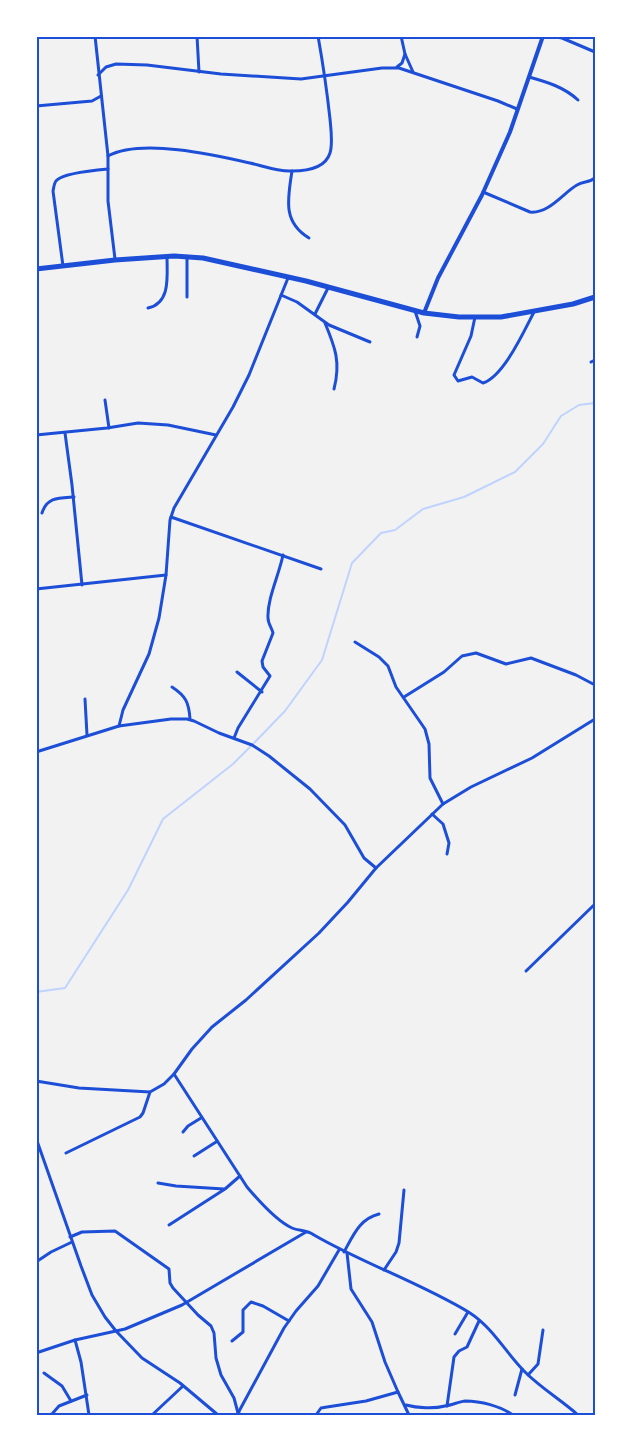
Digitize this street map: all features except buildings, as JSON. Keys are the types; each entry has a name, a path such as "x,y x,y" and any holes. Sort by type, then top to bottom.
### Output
{"highway":[{"path":"36,268 115,260 187,256 204,258 288,278 424,313 459,317 501,317 584,302 595,297"}],"street":[{"path":"95,36 108,156 108,200 115,260"},
{"path":"198,36 199,72"},
{"path":"108,156 123,150 156,148 199,153 292,171 322,165 331,152 331,137 325,77 318,36"},
{"path":"401,36 405,54 414,72"},
{"path":"424,313 438,278 483,192 510,132 543,36"},
{"path":"550,36 568,40 595,52"},
{"path":"396,68 402,63 405,54"},
{"path":"98,75 106,67 116,64 301,80 382,68 396,68 414,72 517,109"},
{"path":"529,77 550,83 570,93 578,100"},
{"path":"36,106 92,101 102,96"},
{"path":"63,266 54,191 55,182 66,176 89,170 108,169"},
{"path":"292,171 288,195 289,209 295,225 301,233 309,238"},
{"path":"483,192 535,213 555,202 580,183 591,181 595,178"},
{"path":"187,256 187,297"},
{"path":"148,308 159,304 164,296 168,257"},
{"path":"119,726 123,710 149,654 159,618 166,575 171,517 174,508 250,375 288,278"},
{"path":"315,314 328,288"},
{"path":"282,295 297,302 341,331 370,342"},
{"path":"415,310 420,326 417,337"},
{"path":"474,317 471,336 454,375 458,381 472,377 483,383 495,376 504,364 534,311"},
{"path":"325,322 334,344 338,366 338,375 334,388"},
{"path":"105,400 109,428"},
{"path":"36,435 109,428 138,423 160,424 217,435"},
{"path":"65,433 74,497 82,585"},
{"path":"42,513 46,503 51,500 74,497"},
{"path":"171,517 321,568"},
{"path":"234,738 238,728 262,692 270,676 263,667 262,661 273,633 268,618 272,592 280,572 283,556"},
{"path":"36,589 166,575"},
{"path":"355,642 379,657 388,666 396,687 424,729 429,744 430,778 442,804"},
{"path":"404,697 444,672 462,656 476,653 506,664 531,658 595,684"},
{"path":"237,672 262,692"},
{"path":"172,687 180,692 187,701 190,719"},
{"path":"85,699 88,735"},
{"path":"36,752 119,726 171,719 190,719 213,731 252,745 269,756 310,789 346,827 364,858 376,868"},
{"path":"36,1080 79,1088 150,1092 164,1084 212,1027 246,1000 319,933 376,868 442,804 460,793 532,758 595,719"},
{"path":"432,814 443,824 449,843 447,854"},
{"path":"526,971 595,904"},
{"path":"174,1074 216,1142 255,1198 283,1223 292,1228 307,1231 339,1250 468,1312 500,1342 528,1375 578,1415"},
{"path":"66,1153 140,1117 150,1092"},
{"path":"184,1132 188,1126 201,1118"},
{"path":"36,1138 92,1295 105,1317 142,1358 183,1386 218,1415"},
{"path":"194,1156 216,1142"},
{"path":"169,1225 225,1189 240,1176"},
{"path":"158,1183 225,1189"},
{"path":"384,1270 396,1252 399,1243 404,1190"},
{"path":"378,1214 368,1218 361,1224 346,1252 351,1289 372,1322 380,1348 409,1415"},
{"path":"70,1237 82,1232 115,1231 170,1270 172,1286 198,1315 211,1326 214,1333 216,1358 221,1375 234,1398 237,1414"},
{"path":"36,1353 75,1340 136,1325 187,1302 307,1231"},
{"path":"36,1262 72,1242"},
{"path":"237,1414 270,1351 289,1321 318,1286 339,1250"},
{"path":"232,1341 242,1332 243,1310 251,1302 263,1306 289,1321"},
{"path":"455,1334 468,1312"},
{"path":"447,1406 454,1357 459,1351 468,1348 479,1321"},
{"path":"528,1375 534,1370 540,1357 543,1330"},
{"path":"75,1340 87,1395 89,1415"},
{"path":"515,1395 522,1369"},
{"path":"44,1374 62,1386 71,1401"},
{"path":"152,1415 183,1386"},
{"path":"316,1415 321,1408 327,1406 366,1400 398,1392"},
{"path":"48,1415 52,1414 60,1406 87,1395"},
{"path":"406,1405 420,1407 447,1406 465,1401 497,1406 512,1414"},
{"path":"237,1414 242,1415"}],"waterway":[{"path":"36,992 65,988 128,890 163,819 233,764 285,711 322,660 352,563 381,533 395,530 423,509 464,497 515,472 543,444 561,416 579,405 595,403"}]}
